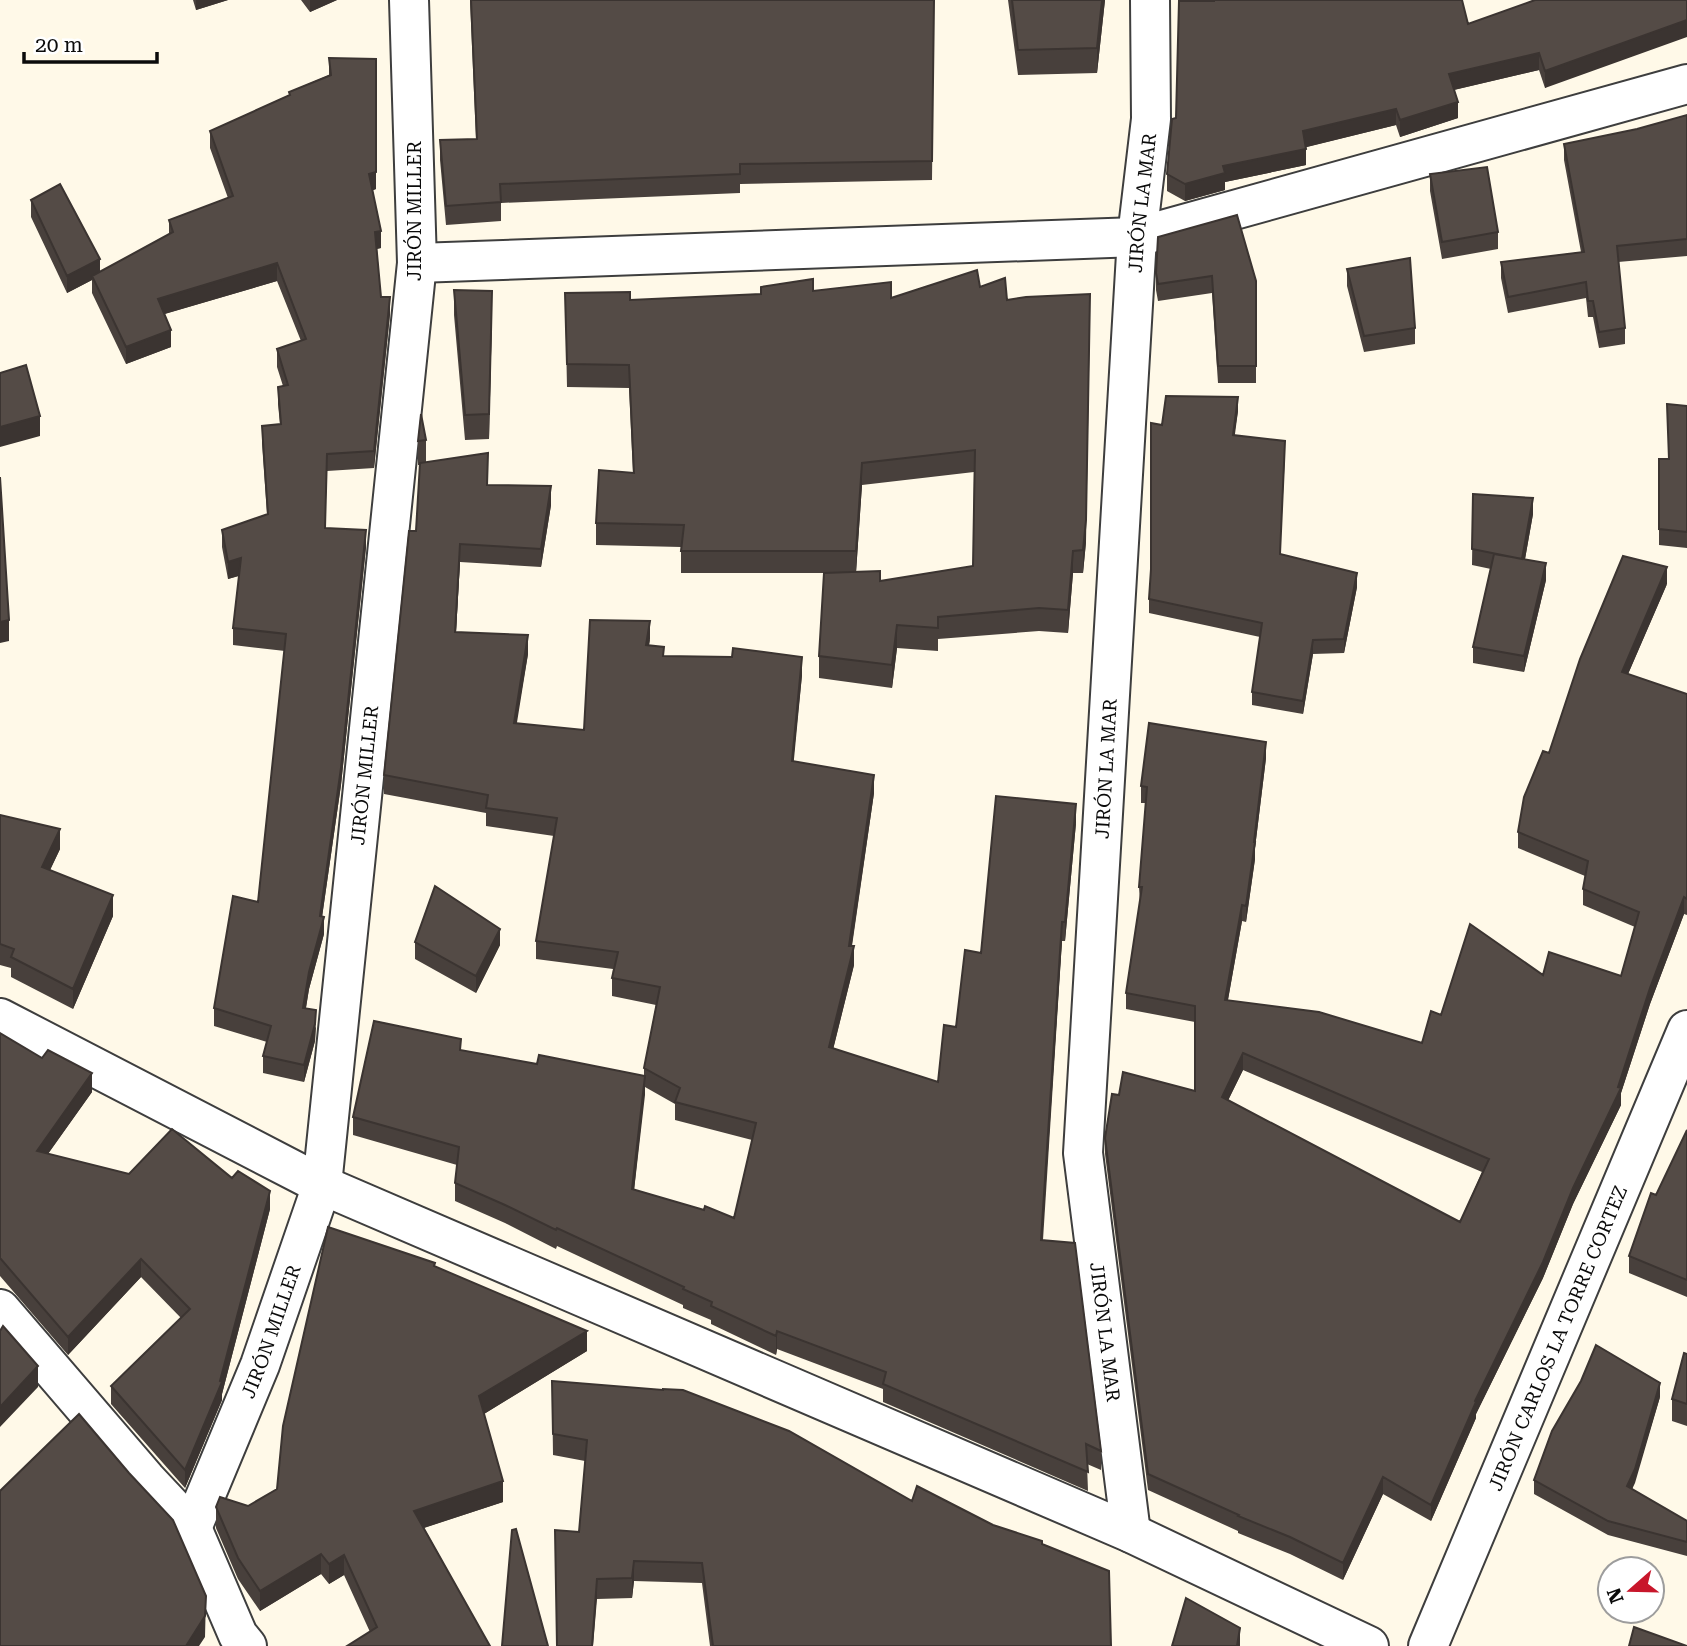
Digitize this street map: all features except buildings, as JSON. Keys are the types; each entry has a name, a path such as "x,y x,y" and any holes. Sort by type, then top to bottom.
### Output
{"street":[{"name":"JIRÓN MILLER","path":"192,1528 260,1364 322,1185 418,263 410,0"},
{"name":"JIRÓN LA MAR","path":"1131,1533 1083,1153 1137,237 1151,119 1150,0"},
{"path":"418,263 1137,237 1687,84"},
{"path":"0,1018 322,1185 1131,1533 1369,1646"},
{"name":"JIRÓN CARLOS LA TORRE CORTEZ","path":"1428,1646 1687,1030"},
{"path":"0,1309 146,1479 192,1528 237,1642"}]}
